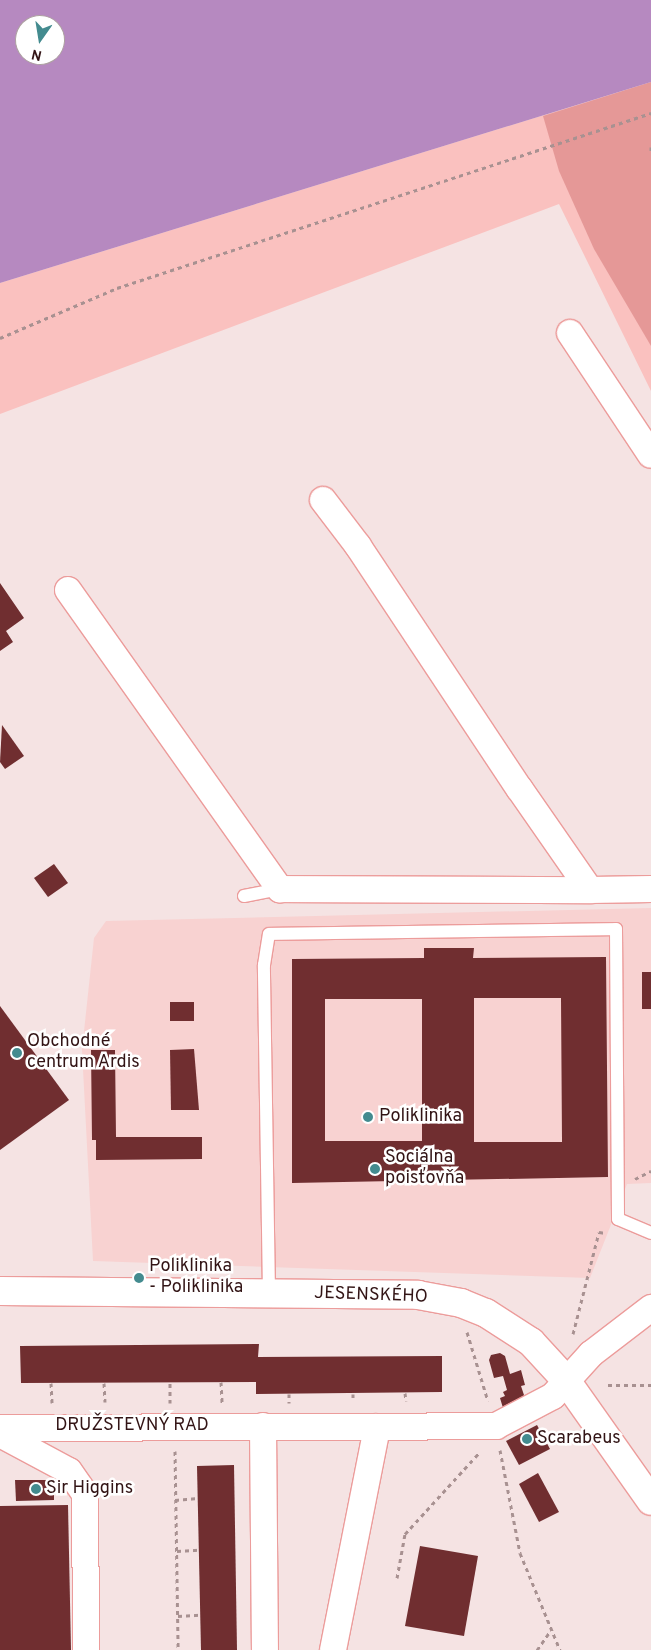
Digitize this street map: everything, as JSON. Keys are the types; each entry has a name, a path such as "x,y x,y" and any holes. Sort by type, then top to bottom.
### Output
{"main road":[{"name":"JESENSKÉHO","path":"0,1291 418,1296 461,1303 486,1313 523,1336 565,1380 651,1501"}],"street":[{"path":"570,333 651,455"},
{"path":"323,500 358,546 518,788 590,890"},
{"path":"68,590 280,889 651,889"},
{"name":"DRUŽSTEVNÝ RAD","path":"0,1428 263,1426 496,1429 545,1400 591,1354 651,1308"},
{"path":"263,1426 265,1650"},
{"path":"332,1650 377,1427"},
{"path":"0,1434 69,1471 85,1494 86,1650"}],"lane":[{"path":"244,896 280,889"},
{"path":"269,1293 264,966 269,934 616,929 618,1219 651,1234"}],"path":[{"path":"0,338 117,288 497,161 651,113"},
{"path":"633,1187 633,1180 651,1171"},
{"path":"573,1334 599,1232 608,1233"},
{"path":"461,1303 496,1429 520,1553 560,1650"},
{"path":"608,1385 651,1385"},
{"path":"174,1426 178,1650"},
{"path":"397,1578 405,1534 496,1429"},
{"path":"176,1500 198,1498"},
{"path":"177,1551 199,1550"},
{"path":"178,1616 200,1615"},
{"path":"537,1650 551,1629"}],"shaded area":[{"path":"0,0 651,0 651,82 0,283"},
{"path":"651,82 651,391 559,204 0,414 0,283"},
{"path":"651,82 651,346 594,249 559,171 543,116"},
{"name":"Poliklinika","path":"651,908 651,1183 627,1184 590,1278 93,1261 82,1050 94,938 106,921"}],"building":[{"path":"0,583 24,618 6,631 13,642 0,651"},
{"path":"2,725 24,756 5,769 0,762"},
{"path":"54,864 68,883 48,897 34,878"},
{"path":"424,948 474,948 473,958 606,957 608,1177 292,1183 292,959 424,958","holes":["474,998 561,998 562,1142 474,1142","325,999 422,999 422,1141 325,1141"]},
{"path":"642,972 651,972 651,1009 642,1009"},
{"path":"170,1002 194,1002 194,1021 170,1021"},
{"name":"Obchodné centrum Ardis","path":"0,1006 69,1100 0,1150"},
{"path":"194,1049 199,1110 171,1110 170,1050"},
{"path":"91,1050 115,1050 116,1137 202,1137 202,1159 96,1160 96,1140 92,1140"},
{"path":"259,1344 258,1357 442,1356 442,1392 256,1394 256,1382 21,1383 20,1346"},
{"path":"500,1353 505,1356 510,1374 521,1370 525,1385 521,1386 526,1401 503,1408 500,1398 505,1396 503,1392 507,1390 503,1376 494,1378 489,1360 491,1355"},
{"path":"537,1425 550,1449 519,1465 506,1441"},
{"path":"234,1465 237,1650 201,1650 197,1466"},
{"path":"538,1473 559,1512 539,1522 519,1484"},
{"path":"15,1480 54,1480 54,1500 16,1501"},
{"path":"68,1505 71,1650 0,1650 0,1506"},
{"path":"420,1546 478,1556 464,1636 405,1626"}],"place":[{"name":"Obchodné centrum Ardis","path":"17,1053"},
{"name":"Poliklinika","path":"368,1117"},
{"name":"Sociálna poisťovňa","path":"375,1169"},
{"name":"Poliklinika - Poliklinika","path":"139,1278"},
{"name":"Scarabeus","path":"527,1439"},
{"name":"Sir Higgins","path":"36,1489"}]}
